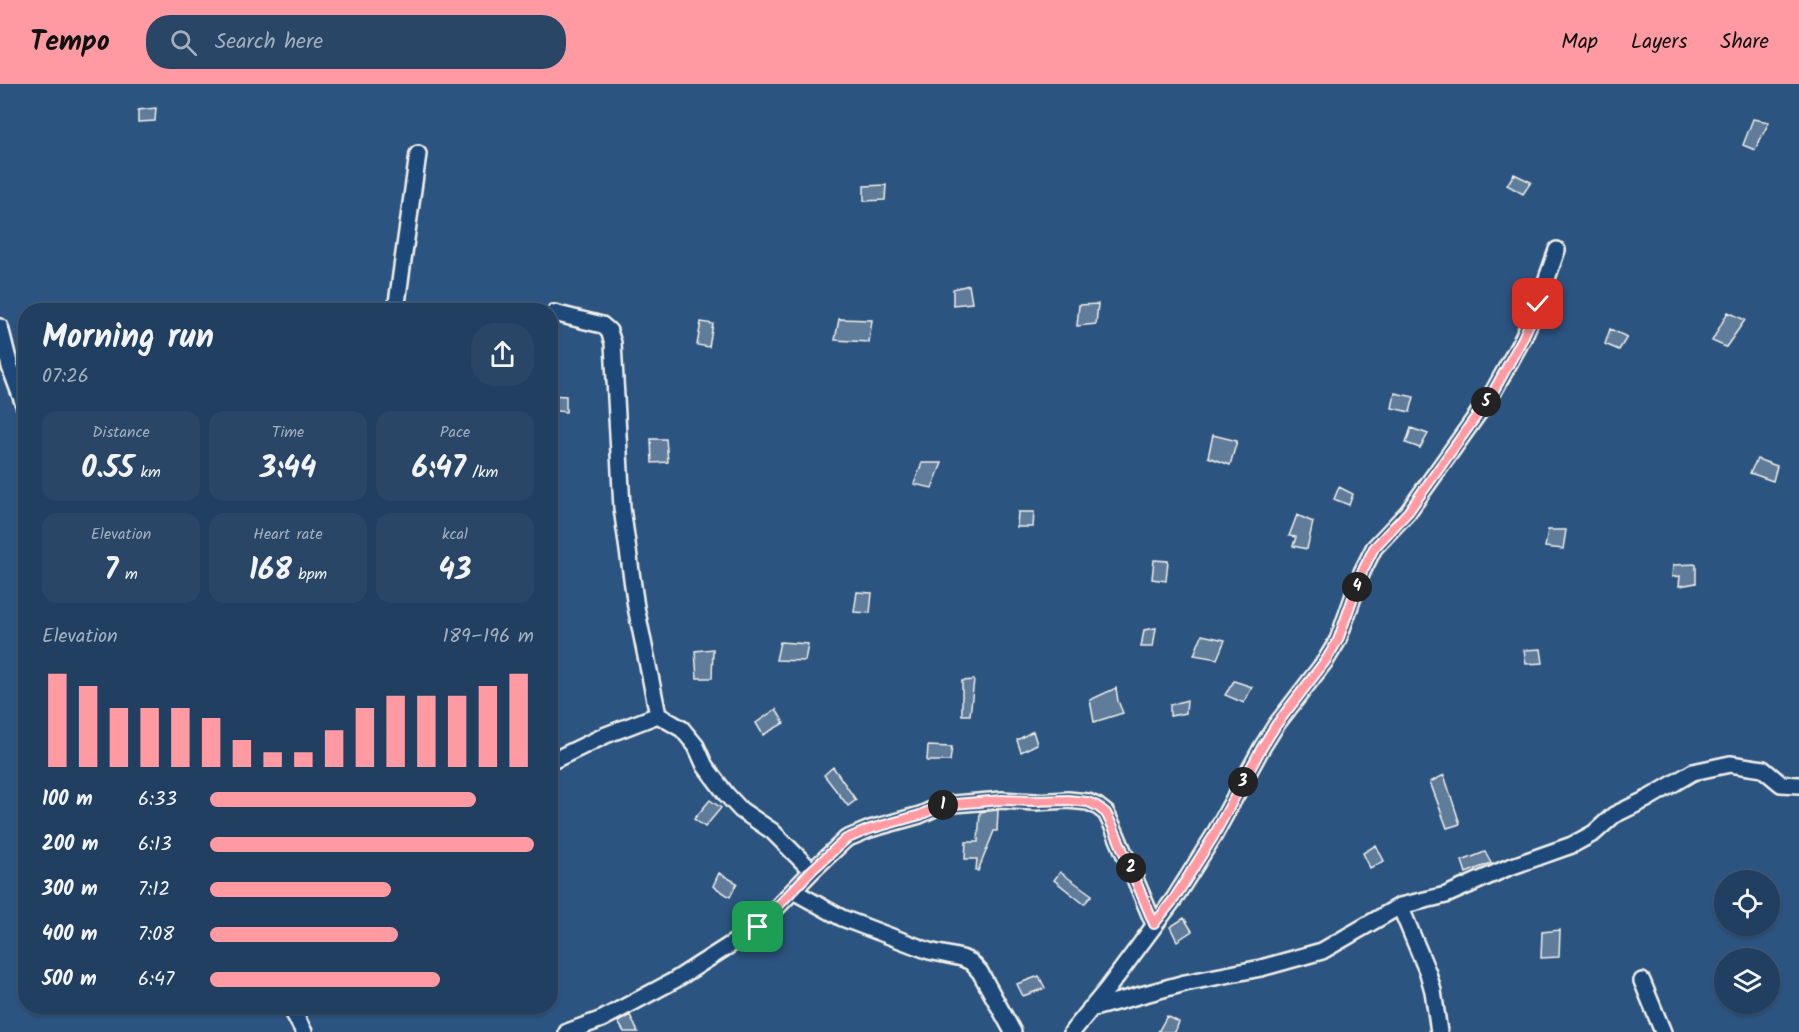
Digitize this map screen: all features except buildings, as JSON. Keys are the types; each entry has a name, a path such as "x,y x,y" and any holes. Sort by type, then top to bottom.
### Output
{"street":[{"path":"397,303 418,154"},
{"path":"1072,1032 1174,899 1213,837 1276,725 1326,660 1338,640 1362,572 1374,548 1408,512 1492,394 1523,338 1557,250"},
{"path":"558,314 602,325 609,331 613,343 622,508 636,607 658,715 682,729 696,746 705,765 726,794 741,810 772,831 812,870"},
{"path":"0,327 5,363 18,392"},
{"path":"558,758 606,735 658,715"},
{"path":"1090,1009 1185,983 1261,968 1322,951 1401,906 1446,895 1506,868 1572,845 1594,833 1614,815 1693,772 1730,764 1763,769 1781,784 1799,785"},
{"path":"567,1032 602,1018 675,980 758,927 812,870 846,839 870,829 920,815 942,805 1002,800 1068,800 1088,802 1097,806 1106,813 1113,827 1154,924"},
{"path":"793,891 842,918 929,951 971,962 980,972 1013,1032"},
{"path":"1401,906 1428,973 1439,1032"},
{"path":"1642,981 1663,1032"},
{"path":"294,1014 304,1032"}],"route":[{"path":"758,927 812,870 846,839 870,829 920,815 942,805 1002,800 1088,802 1106,813 1154,924 1174,899 1213,837 1276,725 1326,660 1338,640 1362,572 1374,548 1408,512 1492,394 1523,338 1538,304"}]}
